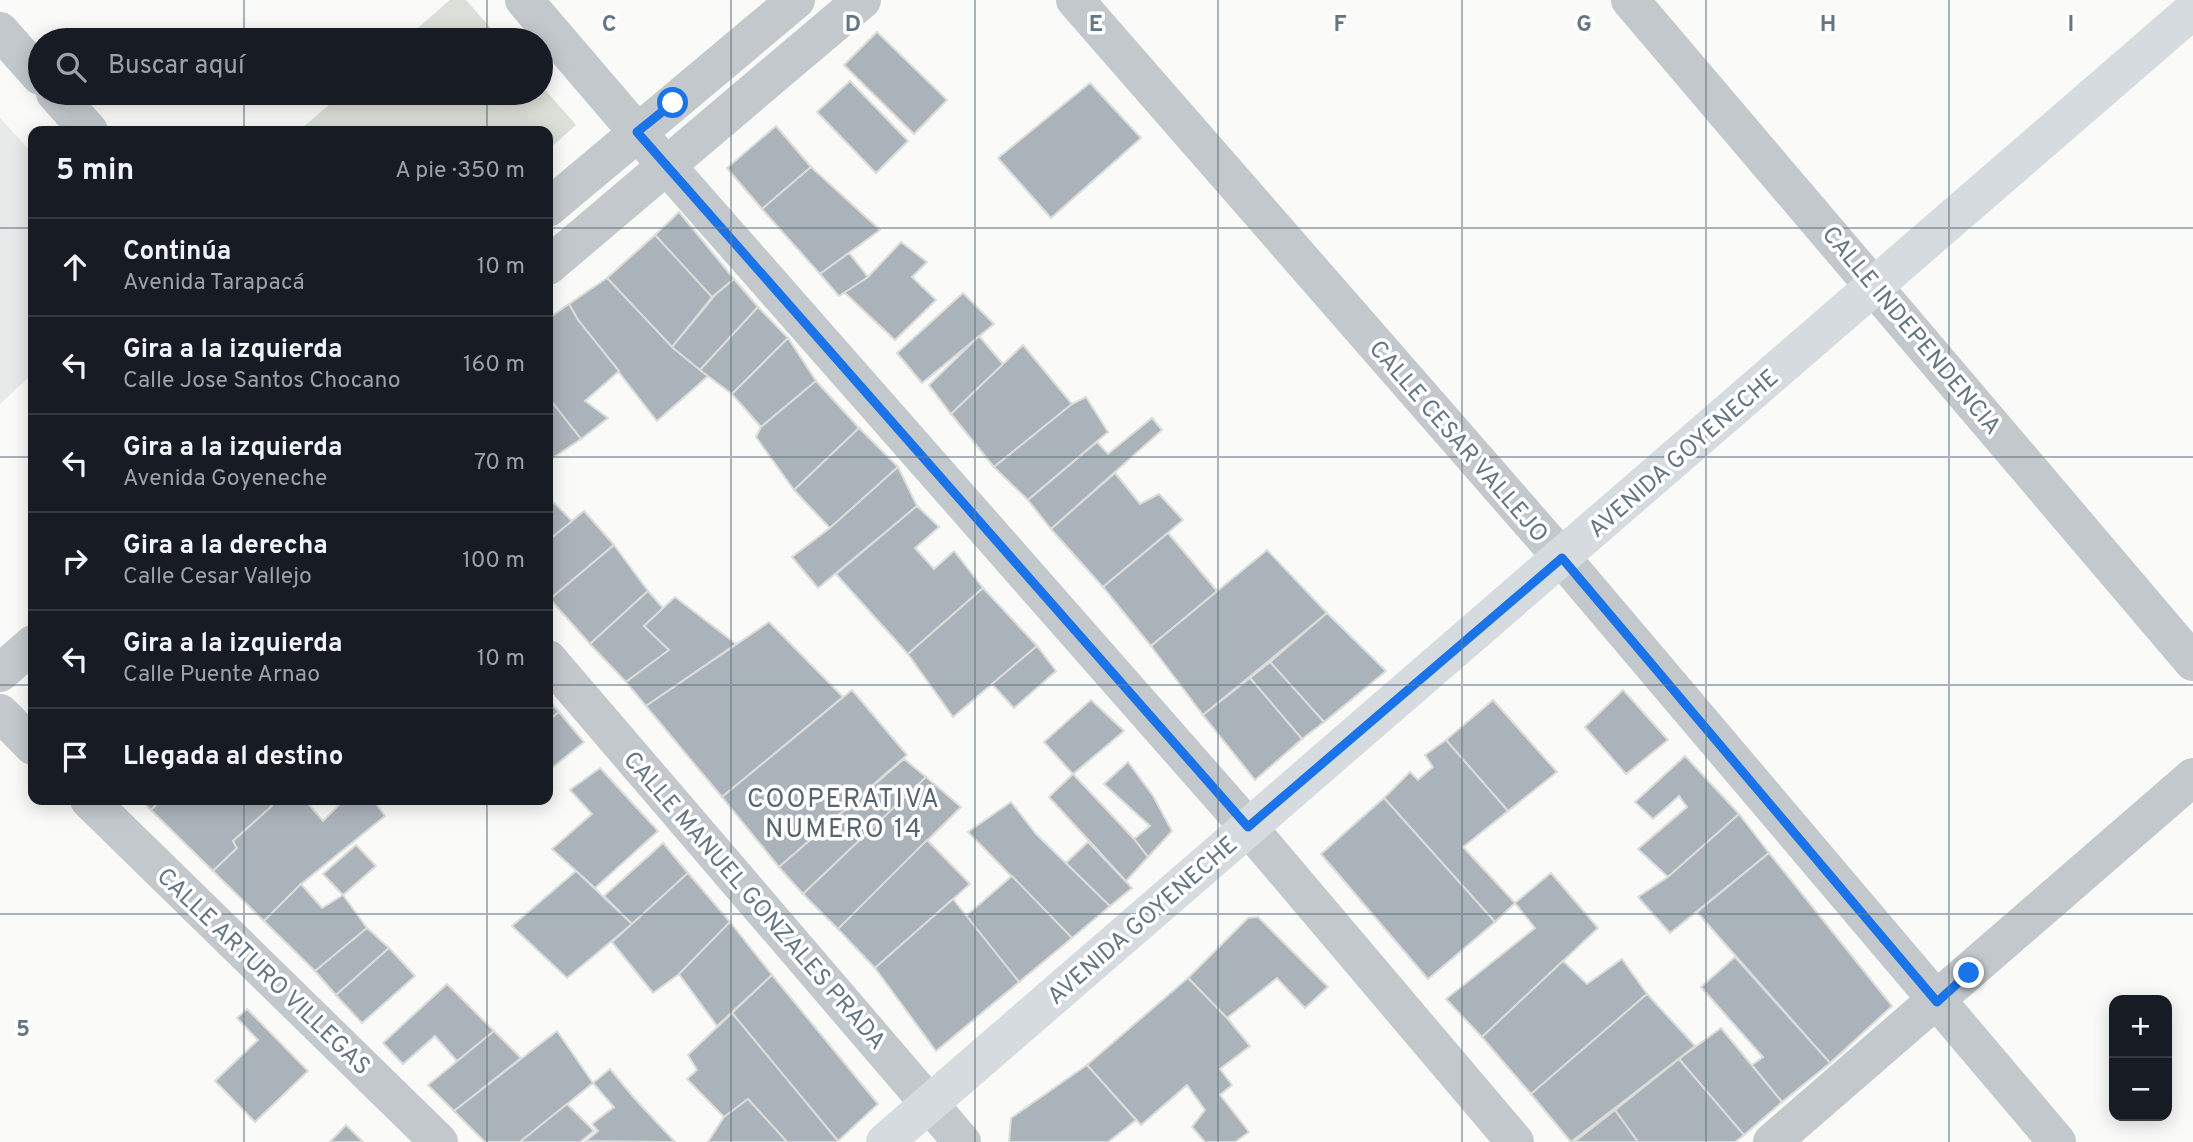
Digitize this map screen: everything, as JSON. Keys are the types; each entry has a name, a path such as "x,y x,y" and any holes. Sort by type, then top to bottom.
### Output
{"main road":[{"name":"AVENIDA GOYENECHE","path":"885,1142 1875,287 2184,14"}],"street":[{"path":"524,0 548,28"},
{"path":"553,204 796,0"},
{"path":"553,262 862,0"},
{"name":"CALLE CESAR VALLEJO","path":"1075,0 1562,558 2057,1142"},
{"name":"CALLE INDEPENDENCIA","path":"1630,0 2193,662"},
{"path":"0,31 28,62"},
{"path":"553,34 665,165 1248,827 1515,1142"},
{"path":"66,105 85,126"},
{"path":"0,673 28,648"},
{"name":"CALLE MANUEL GONZALES PRADA","path":"553,665 962,1142"},
{"path":"1772,1142 1937,1002 2193,777"},
{"name":"CALLE ARTURO VILLEGAS","path":"94,805 439,1142"}],"shaded area":[{"path":"450,0 466,0 490,28 418,28"},
{"path":"553,99 576,125 553,146 553,126 304,126 329,105 553,105"},
{"path":"0,118 28,149 28,378 0,404"}],"building":[{"path":"877,32 947,100 914,134 844,65"},
{"path":"850,81 908,141 876,173 817,112"},
{"path":"1090,83 1141,138 1051,218 998,158"},
{"path":"776,126 811,167 762,209 727,168"},
{"path":"811,167 880,230 820,274 762,209"},
{"path":"679,212 734,279 712,297 655,235"},
{"path":"655,235 712,297 672,347 607,278"},
{"path":"901,242 927,262 912,277 936,300 895,340 844,292 868,277"},
{"path":"849,253 868,277 839,296 820,274"},
{"path":"607,278 672,347 708,376 657,421 578,320 569,304"},
{"path":"734,279 758,307 700,370 672,347 715,295"},
{"path":"963,293 994,324 922,383 897,353"},
{"path":"569,304 578,320 619,371 585,401 608,418 581,439 553,403 553,315"},
{"path":"758,307 788,338 732,394 700,370"},
{"path":"979,336 1003,364 951,414 929,385"},
{"path":"788,338 816,381 761,427 732,394"},
{"path":"1023,345 1072,404 994,467 951,414"},
{"path":"816,381 859,428 794,490 756,437 761,427"},
{"path":"1086,397 1108,432 1028,500 994,467 1072,404"},
{"path":"553,403 581,439 553,458"},
{"path":"1152,418 1162,430 1051,529 1028,500 1097,442 1108,454"},
{"path":"859,428 898,467 830,528 794,490"},
{"path":"898,467 917,506 818,588 792,557 830,528"},
{"path":"1115,473 1140,504 1159,494 1183,520 1103,587 1051,529"},
{"path":"553,502 572,521 553,537"},
{"path":"917,506 939,527 915,548 934,569 954,551 983,588 908,654 836,574"},
{"path":"584,511 614,545 553,596 553,537"},
{"path":"1168,533 1217,591 1151,646 1103,587"},
{"path":"614,545 648,591 590,644 553,602 553,596"},
{"path":"1267,550 1327,613 1203,715 1151,646"},
{"path":"983,588 1037,646 953,717 908,654"},
{"path":"648,591 663,608 644,626 669,650 626,682 590,644"},
{"path":"675,597 736,644 646,706 626,682 669,650 644,626"},
{"path":"1327,613 1386,671 1324,722 1270,662"},
{"path":"769,622 843,697 722,797 646,706"},
{"path":"1037,646 1056,671 1014,708 992,684"},
{"path":"1270,662 1324,722 1302,739 1250,678"},
{"path":"1250,678 1302,739 1255,780 1203,715"},
{"path":"852,690 907,755 779,867 722,797"},
{"path":"1623,690 1668,740 1626,774 1585,727"},
{"path":"1091,700 1124,731 1073,774 1044,742"},
{"path":"1493,700 1557,772 1508,811 1446,740"},
{"path":"553,705 559,712 553,717"},
{"path":"559,712 584,742 553,767 553,717"},
{"path":"1446,740 1508,811 1463,847 1515,903 1495,922 1384,798 1410,772 1418,780 1433,767 1425,755"},
{"path":"1685,756 1739,814 1668,877 1638,849 1687,807 1679,796 1653,819 1635,802"},
{"path":"904,759 926,777 803,894 779,867"},
{"path":"1128,762 1153,796 1172,831 1148,857 1134,839 1150,826 1104,784"},
{"path":"600,768 658,831 595,888 552,849 592,814 570,790"},
{"path":"1073,774 1148,857 1126,881 1049,797"},
{"path":"926,777 961,807 838,929 803,894"},
{"path":"1384,798 1495,922 1428,979 1321,854"},
{"path":"1011,802 1036,834 1110,906 1072,938 968,832"},
{"path":"156,805 272,806 233,841 237,848 213,871 151,810"},
{"path":"309,805 323,821 339,805 377,805 385,816 301,884 264,921 213,871 237,848 233,841 272,806"},
{"path":"1739,814 1769,853 1670,933 1638,897 1668,877"},
{"path":"927,840 970,884 875,968 838,929"},
{"path":"1088,842 1132,888 1110,906 1066,863"},
{"path":"663,843 688,873 632,924 604,896"},
{"path":"356,845 376,866 343,895 323,874"},
{"path":"1769,853 1892,1006 1830,1063 1697,912"},
{"path":"576,871 632,924 567,978 512,926"},
{"path":"688,873 730,922 679,974 653,993 612,942"},
{"path":"1551,873 1598,928 1482,1037 1446,999 1535,928 1515,903"},
{"path":"1012,876 1072,938 1019,982 966,916"},
{"path":"301,884 322,908 343,895 367,928 315,971 264,921"},
{"path":"953,899 1019,982 936,1051 875,968"},
{"path":"1258,917 1328,987 1305,1008 1277,978 1227,1018 1188,978 1248,918"},
{"path":"730,922 772,975 717,1026 679,974"},
{"path":"367,928 389,948 336,995 315,971"},
{"path":"389,948 415,976 362,1023 336,995"},
{"path":"1735,957 1830,1063 1782,1102 1752,1065 1763,1057 1701,987"},
{"path":"1622,959 1647,994 1531,1094 1482,1037 1563,961 1587,984"},
{"path":"772,975 878,1104 838,1141 732,1013"},
{"path":"1188,978 1250,1046 1220,1069 1232,1085 1220,1095 1249,1132 1235,1142 1205,1142 1192,1127 1205,1110 1187,1085 1141,1125 1087,1065"},
{"path":"447,984 494,1031 457,1061 435,1036 403,1064 383,1043"},
{"path":"1647,994 1695,1046 1571,1142 1531,1094"},
{"path":"247,1009 308,1071 255,1122 215,1081 258,1040 237,1018"},
{"path":"732,1013 837,1142 787,1142 748,1099 724,1117 687,1079 697,1070 688,1055"},
{"path":"1721,1028 1782,1102 1744,1135 1679,1059"},
{"path":"494,1031 521,1058 454,1111 428,1085"},
{"path":"557,1031 593,1083 520,1142 485,1142 454,1111"},
{"path":"1679,1059 1744,1135 1735,1142 1638,1142 1615,1110"},
{"path":"1087,1065 1136,1120 1108,1142 1009,1142 1011,1118"},
{"path":"610,1069 675,1142 586,1141 598,1131 592,1124 614,1107 593,1083"},
{"path":"748,1099 787,1142 708,1142 724,1117"},
{"path":"567,1104 594,1131 580,1142 520,1142"},
{"path":"1615,1110 1638,1142 1574,1142"},
{"path":"346,1125 363,1142 330,1142"}],"district":[{"name":"COOPERATIVA NUMERO 14","path":"844,813"}],"route":[{"path":"673,103 637,132 1248,827 1562,558 1937,1002 1969,973"}]}
